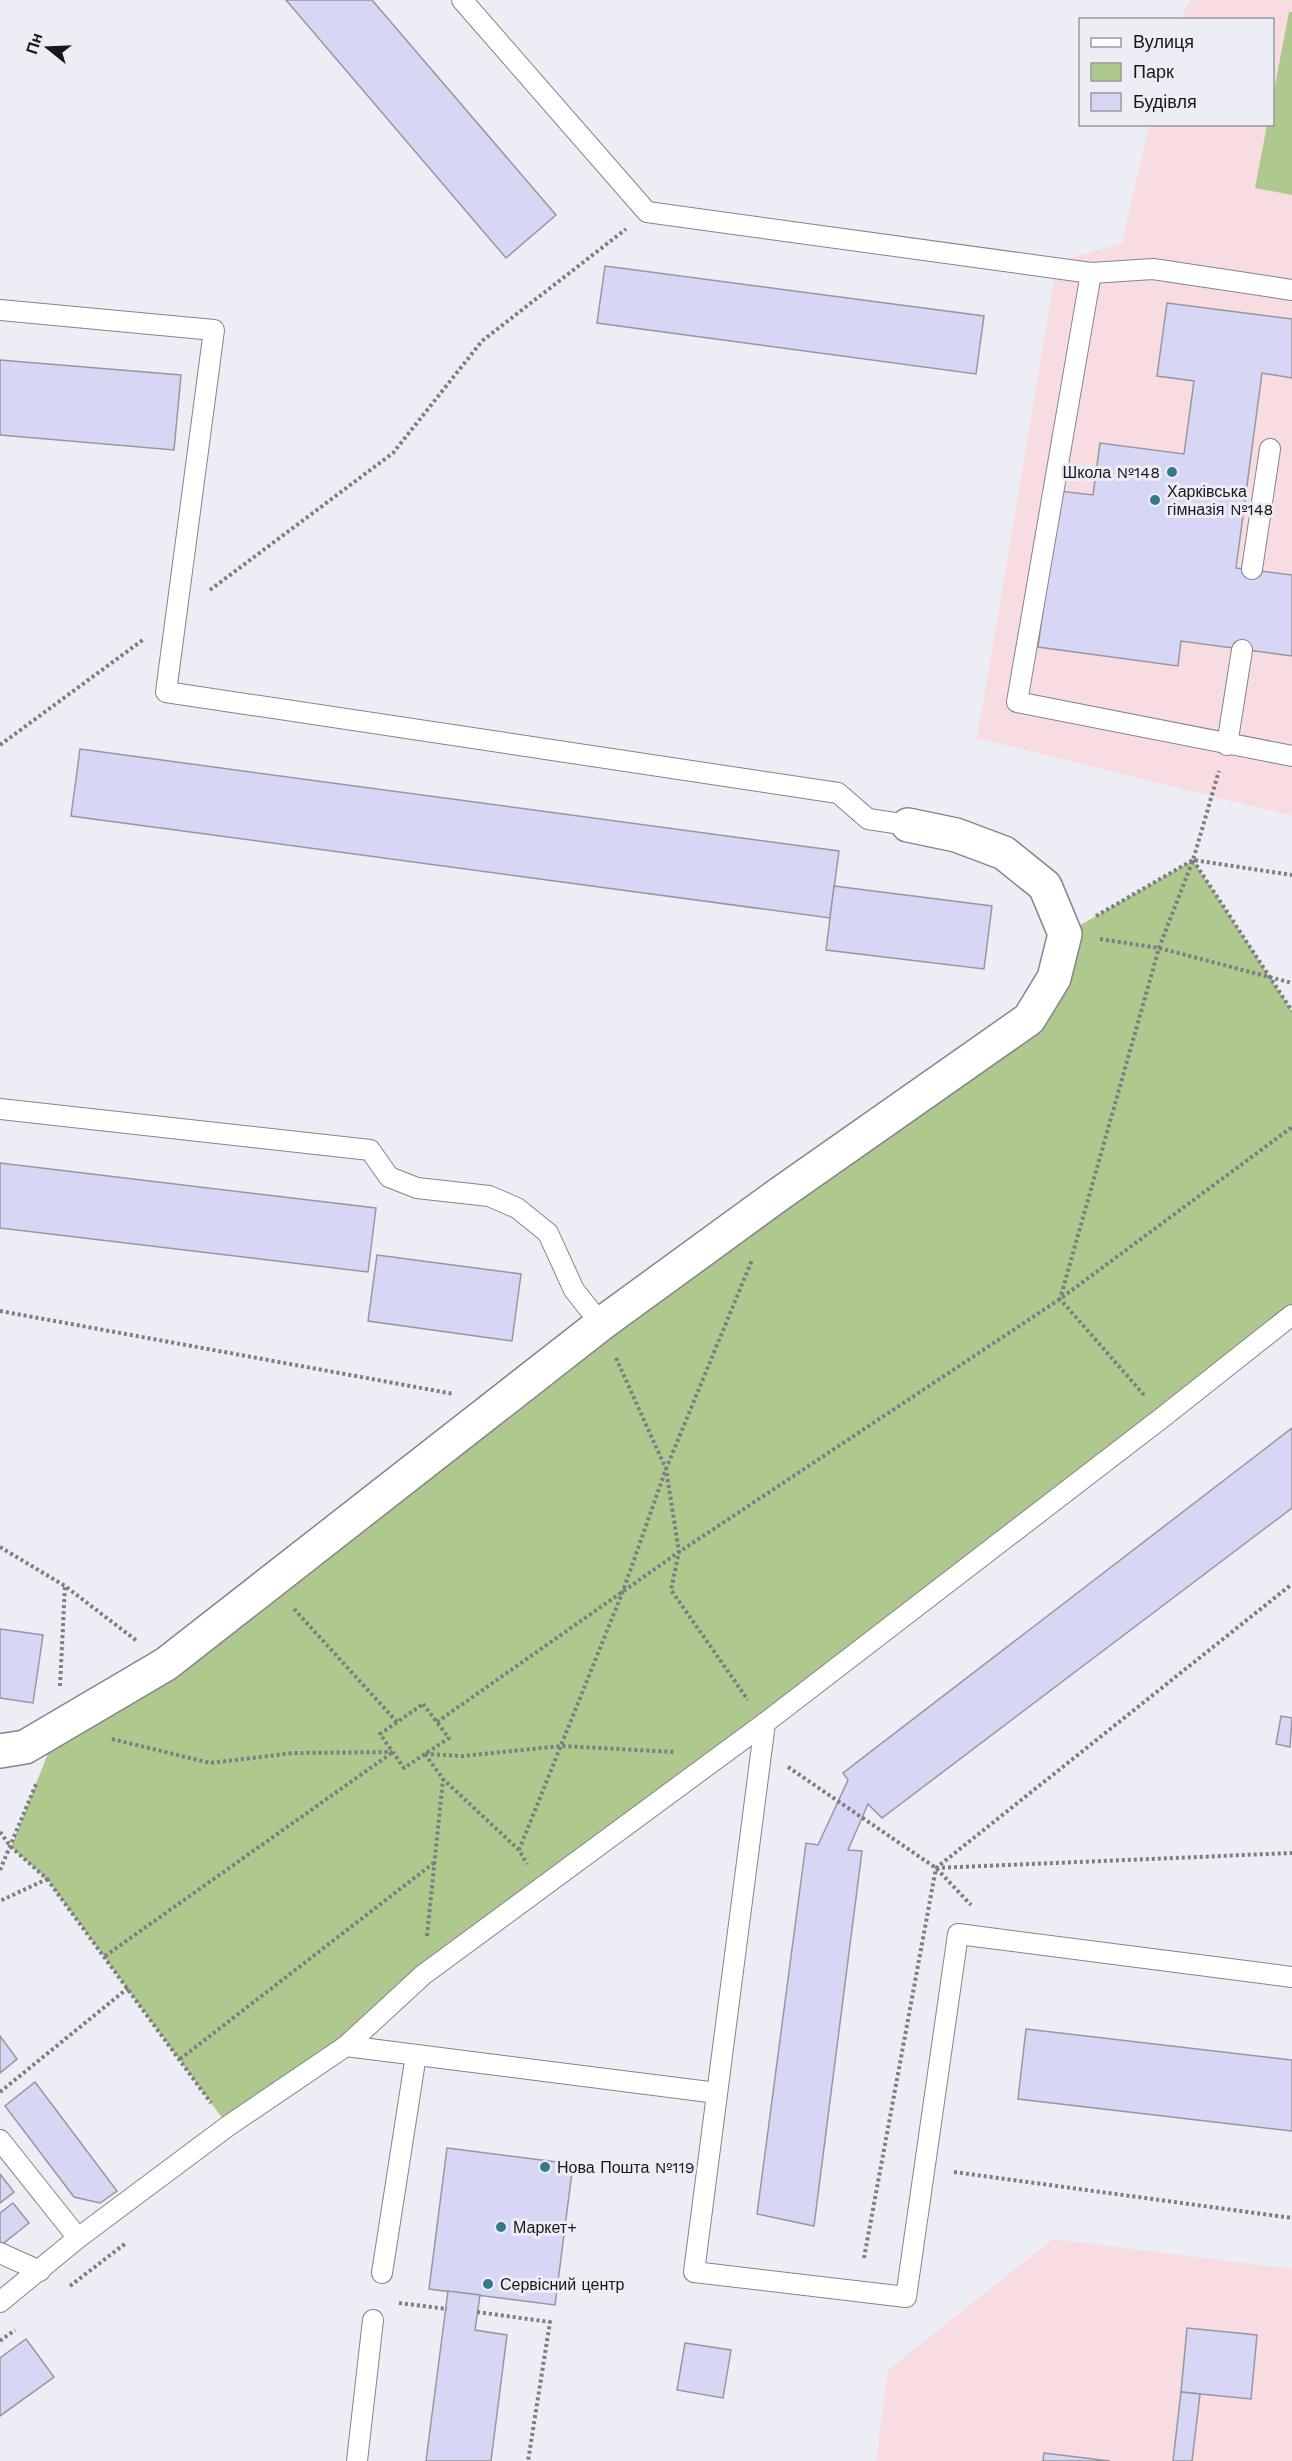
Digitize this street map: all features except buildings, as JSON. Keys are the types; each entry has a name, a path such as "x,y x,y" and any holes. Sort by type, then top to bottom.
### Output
{"street":[{"path":"0,1751 25,1747 166,1664 601,1324 1029,1019 1054,978 1065,934 1045,886 1004,853 956,835 908,825"}],"lane":[{"path":"462,0 647,212 1091,273 1153,269 1292,290"},
{"path":"1091,273 1017,702 1292,756"},
{"path":"0,310 214,330 166,692 838,793 868,819 908,825"},
{"path":"1252,569 1270,449"},
{"path":"1227,745 1242,650"},
{"path":"0,1109 370,1150 388,1177 417,1188 489,1196 517,1208 548,1233 574,1290 601,1324"},
{"path":"0,2302 78,2238 228,2126 346,2046 423,1975 765,1723 1163,1418 1292,1315"},
{"path":"765,1723 694,2272 906,2297 958,1934 1292,1977"},
{"path":"346,2046 717,2093"},
{"path":"382,2273 416,2055"},
{"path":"0,2140 78,2238"},
{"path":"0,2253 40,2271"},
{"path":"357,2461 373,2320"}],"path":[{"path":"0,744 393,453 482,341 647,212"},
{"path":"1060,1299 1159,948 1192,860 1227,745"},
{"path":"1192,860 1292,1011"},
{"path":"1065,934 1192,860 1292,875"},
{"path":"1065,934 1159,948 1292,983"},
{"path":"437,1722 679,1552 1060,1299 1292,1127"},
{"path":"519,1850 623,1591 666,1470 756,1250"},
{"path":"1060,1299 1163,1418"},
{"path":"0,1311 502,1403"},
{"path":"601,1324 666,1470 679,1552 671,1590 765,1723"},
{"path":"0,1547 65,1586 166,1664"},
{"path":"269,1583 397,1722"},
{"path":"864,2258 936,1868 1292,1584"},
{"path":"0,1870 58,1728 65,1586"},
{"path":"423,1704 449,1738 404,1768 380,1734 397,1722 423,1704"},
{"path":"58,1728 133,1743 210,1763 294,1753 393,1752"},
{"path":"425,1754 463,1756 562,1746 723,1754"},
{"path":"761,1748 936,1868 1004,1940"},
{"path":"105,1956 393,1752"},
{"path":"425,1754 443,1779 519,1850 541,1888"},
{"path":"423,1975 443,1779"},
{"path":"0,1832 11,1847 47,1879 228,2126"},
{"path":"936,1868 1292,1852"},
{"path":"180,2058 435,1862"},
{"path":"0,1901 47,1879"},
{"path":"0,2092 128,1988"},
{"path":"952,2183 955,2161"},
{"path":"953,2172 1292,2218"},
{"path":"399,2302 447,2309"},
{"path":"477,2312 550,2322 528,2461"}],"shaded area":[{"name":"Харківська гімназія №148","path":"1190,0 1292,0 1292,816 977,738 1057,262 1122,243 1149,126 1274,126 1274,18 1181,18"},
{"path":"1053,2239 1292,2269 1292,2461 876,2461 888,2370"}],"green space":[{"path":"1289,12 1292,12 1292,195 1255,188 1267,126 1274,126 1274,91"},
{"path":"1193,860 1292,1011 1292,1315 228,2126 47,1879 11,1847 58,1728 1029,1019 1065,934"}],"place":[{"name":"Школа №148","path":"1172,472"},
{"name":"Харківська гімназія №148","path":"1155,500"},
{"name":"Нова Пошта №119","path":"545,2167"},
{"name":"Маркет+","path":"501,2227"},
{"name":"Сервісний центр","path":"488,2284"}]}
